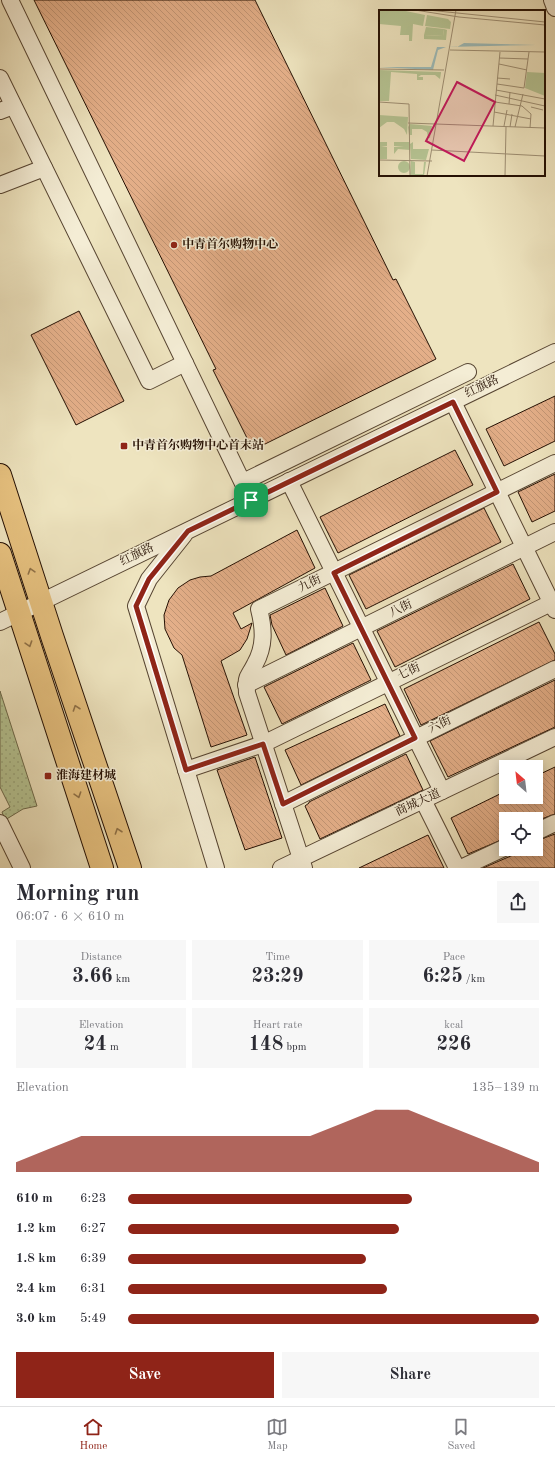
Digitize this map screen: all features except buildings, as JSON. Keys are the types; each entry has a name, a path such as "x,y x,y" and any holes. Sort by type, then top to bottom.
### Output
{"highway":[{"path":"0,475 40,602 130,868"},
{"path":"0,554 9,618 102,868"}],"street":[{"path":"10,0 251,500"},
{"path":"0,78 7,108 44,168 149,381 185,363"},
{"path":"0,185 44,168"},
{"name":"红旗路","path":"9,618 555,352"},
{"path":"243,482 468,372"},
{"path":"453,402 524,548 554,604"},
{"name":"九街","path":"246,685 246,678 255,665 263,643 264,627 259,609 555,463"},
{"path":"289,482 442,791"},
{"path":"188,531 149,579 136,606 216,868"},
{"name":"八街","path":"246,685 555,532"},
{"name":"七街","path":"186,770 263,744 554,604"},
{"name":"六街","path":"283,804 555,669"},
{"path":"246,685 246,693 302,863"},
{"name":"商城大道","path":"280,868 302,863 423,800 555,737"},
{"path":"423,800 458,868"},
{"path":"0,823 22,868"},
{"path":"543,829 555,823"},
{"path":"462,868 499,850"}],"green space":[{"path":"0,691 37,806 23,809 5,820 2,812 10,807 0,787"}],"place":[{"name":"中青首尔购物中心","path":"174,245"},
{"name":"中青首尔购物中心首末站","path":"124,446"},
{"name":"淮海建材城","path":"48,776"}],"route":[{"path":"453,402 497,492 334,573 415,738 283,804 263,744 186,770 136,606 149,579 188,531 251,500 453,402"}]}
